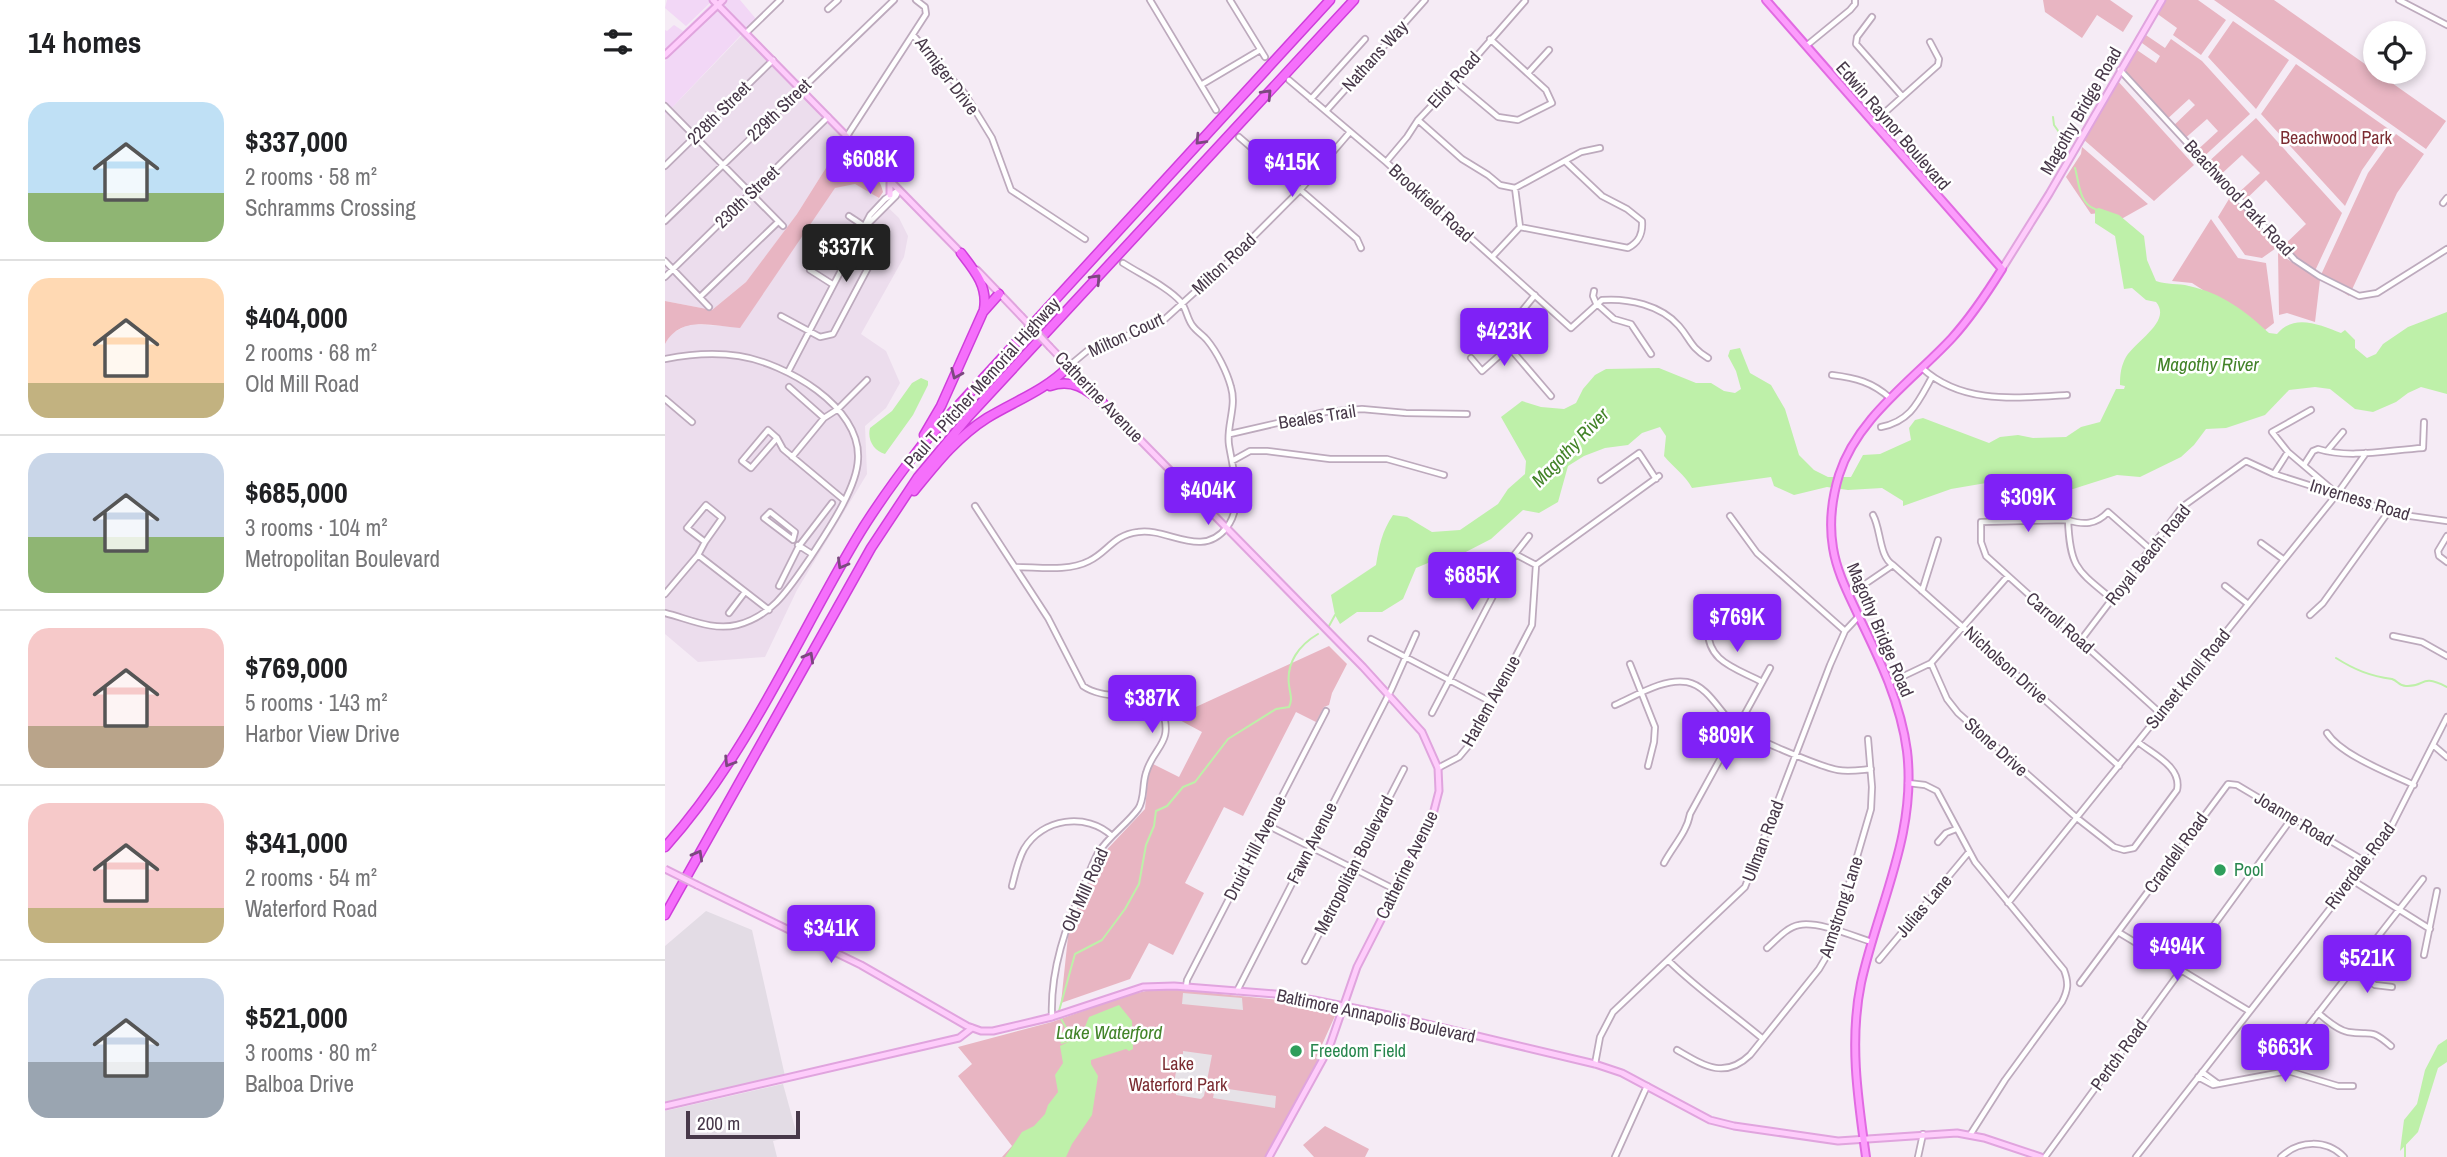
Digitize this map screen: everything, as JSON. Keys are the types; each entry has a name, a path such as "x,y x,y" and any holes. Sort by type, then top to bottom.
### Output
{"highway":[{"name":"Paul T. Pitcher Memorial Highway","path":"665,847 695,811 728,764 856,539 922,445 1330,0"},
{"name":"Paul T. Pitcher Memorial Highway","path":"665,915 856,573 891,516 935,455 1354,0"},
{"path":"886,493 934,420 983,312 985,302 982,284 961,253"},
{"path":"983,312 999,293"},
{"path":"891,516 972,428 1057,379 1069,366"},
{"path":"1035,392 1057,384 1070,383 1085,388 1103,403"}],"main road":[{"path":"665,55 716,3 723,0"},
{"name":"Edwin Raynor Boulevard","path":"1766,0 2001,269"},
{"name":"Magothy Bridge Road","path":"1866,1157 1857,1093 1855,1043 1861,986 1905,830 1907,753 1902,723 1889,683 1848,596 1833,549 1832,507 1839,475 1861,432 1954,336 1982,300 2049,194 2162,0"},
{"name":"Catherine Avenue","path":"716,3 1422,732 1438,768 1439,791 1433,815 1357,967 1332,1041 1269,1157"},
{"path":"889,180 890,195"},
{"path":"665,869 861,965 972,1028"},
{"name":"Baltimore Annapolis Boulevard","path":"665,1105 960,1038 972,1028 985,1032 993,1031 1052,1017 1143,987 1164,985 1289,996 1344,1006 1595,1064 1622,1073 1710,1120 1734,1126 1817,1139 1864,1139 1947,1132 1970,1135 2043,1157"}],"street":[{"path":"746,33 780,0"},
{"path":"828,9 838,0"},
{"name":"229th Street","path":"665,221 894,0"},
{"name":"Armiger Drive","path":"916,0 927,12 913,35 965,94 992,138 1011,190 1085,239"},
{"path":"1150,0 1216,110"},
{"path":"1230,0 1265,57"},
{"name":"Nathans Way","path":"1326,111 1425,0"},
{"path":"1805,47 1850,10 1855,4 1854,0"},
{"path":"2399,0 2447,25"},
{"name":"Eliot Road","path":"1386,162 1418,120 1525,1"},
{"path":"1872,17 1857,37 1856,44 1902,96"},
{"path":"847,136 913,35"},
{"path":"1311,99 1365,39"},
{"path":"1455,81 1498,117 1518,120 1552,103 1546,90 1490,39"},
{"path":"1873,123 1938,65 1939,58 1930,42"},
{"path":"1201,85 1260,50"},
{"path":"1528,73 1549,50"},
{"name":"228th Street","path":"665,166 773,60"},
{"name":"Beachwood Park Road","path":"2120,70 2295,260 2319,276 2366,297 2377,293 2447,249"},
{"name":"Brookfield Road","path":"1289,80 1386,162 1571,328 1596,303"},
{"path":"665,106 783,226"},
{"name":"230th Street","path":"665,277 828,116"},
{"path":"1418,120 1462,159 1488,174 1500,185 1515,188 1581,152 1600,148"},
{"name":"Milton Road","path":"1182,303 1301,190 1350,132"},
{"path":"1239,137 1357,239 1361,248"},
{"path":"1520,228 1628,248 1636,244 1641,236 1642,220 1602,196 1566,162"},
{"path":"1515,188 1520,228"},
{"path":"788,372 870,215 899,190"},
{"path":"865,227 899,190"},
{"path":"781,316 820,337 833,334 839,326 879,247 878,239 849,216"},
{"path":"700,297 778,222"},
{"path":"1492,257 1520,228"},
{"path":"665,261 709,307"},
{"path":"1015,567 1065,567 1085,563 1098,557 1122,536 1140,531 1201,542 1212,540 1227,528 1235,512 1236,486 1228,440 1234,407 1231,387 1216,353 1194,327 1182,303 1123,263"},
{"path":"810,270 832,284"},
{"path":"1594,291 1596,303 1614,319 1631,324 1651,354"},
{"path":"1535,295 1509,327 1509,347 1551,396"},
{"path":"1596,303 1608,299 1647,305 1678,324 1693,349 1708,358"},
{"name":"Milton Court","path":"1069,366 1097,346 1147,329 1165,319 1182,303"},
{"path":"1471,358 1482,371 1509,347"},
{"path":"665,359 709,353 754,359 788,372 814,389 849,423 859,456 857,473 844,500 785,596 769,610 747,622 721,627 665,613"},
{"path":"1922,368 1932,377 1989,398 2067,395"},
{"path":"1832,375 1850,377 1876,386 1891,399"},
{"path":"1881,427 1896,424 1905,418 1932,377"},
{"path":"792,457 824,418 838,410 867,380"},
{"path":"789,387 824,418"},
{"path":"665,399 692,422"},
{"name":"Beales Trail","path":"1229,434 1325,412 1362,409 1467,414"},
{"path":"2311,410 2272,432 2288,452 2337,494"},
{"path":"2304,465 2316,449 2326,452 2366,453 2423,448 2424,422"},
{"path":"777,438 751,468 742,461 768,430 777,438 783,449 844,500"},
{"path":"2326,452 2343,432"},
{"path":"1232,461 1250,451 1267,451 1347,461 1387,459 1444,475"},
{"path":"2274,474 2288,452"},
{"path":"1515,554 1536,565 1658,477 1639,453 1601,480"},
{"name":"Sunset Knoll Road","path":"2008,904 2337,494 2366,453"},
{"name":"Royal Beach Road","path":"2081,640 2182,507 2246,461 2274,474"},
{"name":"Inverness Road","path":"2274,474 2403,516 2447,521"},
{"path":"779,586 799,546 832,503"},
{"path":"665,594 698,555 722,518 706,505 687,528 705,542"},
{"name":"Old Mill Road","path":"975,506 1048,618 1083,686 1093,691 1145,698 1162,709 1165,719 1166,733 1146,774 1140,806 1098,853 1069,919 1057,961 1052,1017"},
{"path":"2310,615 2323,603 2389,511"},
{"path":"793,540 795,532 771,512 764,518 799,546 812,554"},
{"path":"2112,599 2079,571 2071,556 2067,520 2091,524 2108,512 2150,549"},
{"path":"1848,596 1893,565 1885,558 1878,524 1873,515"},
{"path":"1730,516 1757,552 1845,631"},
{"name":"Carroll Road","path":"2067,520 1980,522 1981,542 1986,556 2007,577 2161,713"},
{"path":"1432,713 1515,554 1529,536"},
{"path":"2447,536 2438,551 2439,556 2447,562"},
{"path":"1922,591 1938,540"},
{"path":"2261,543 2283,559"},
{"path":"698,555 769,610"},
{"name":"Harlem Avenue","path":"1438,768 1459,757 1470,744 1532,625 1536,565"},
{"name":"Nicholson Drive","path":"1893,565 2119,766"},
{"path":"1889,683 1931,663 2007,577"},
{"path":"2225,586 2248,604"},
{"path":"729,613 745,592"},
{"name":"Ullman Road","path":"1595,1064 1603,1028 1613,1012 1745,887 1845,631 1859,617"},
{"path":"1708,627 1707,640 1714,654 1762,682"},
{"name":"Fawn Avenue","path":"1237,990 1407,658 1416,634"},
{"path":"2393,636 2422,642 2447,656"},
{"path":"1371,639 1493,703"},
{"name":"Stone Drive","path":"1931,663 1947,699 1958,713 2077,818 2114,847 2124,850 2134,848 2176,790 2178,782 2169,765 2138,743"},
{"path":"1630,664 1655,727 1648,766"},
{"path":"1664,863 1678,837 1687,828 1690,814 1770,668"},
{"path":"1615,705 1671,681 1688,682 1705,691 1736,727 1765,742 1837,769 1871,769"},
{"name":"Druid Hill Avenue","path":"1186,987 1187,980 1326,711"},
{"name":"Riverdale Road","path":"2136,1157 2388,834 2447,717"},
{"path":"2327,733 2332,741 2353,754 2414,785"},
{"name":"Armstrong Lane","path":"1677,1050 1709,1067 1734,1066 1745,1059 1763,1039 1819,969 1837,931 1871,809 1868,738"},
{"path":"2433,745 2447,757"},
{"name":"Metropolitan Boulevard","path":"1305,961 1404,769"},
{"path":"1908,783 1925,785 1937,791 1969,852 2008,904 2064,970 2068,981 2068,990 2062,1002 1998,1089 1970,1135"},
{"name":"Joanne Road","path":"2222,791 2228,785 2237,785 2366,862"},
{"name":"Crandell Road","path":"2080,983 2222,791"},
{"name":"Pertch Road","path":"2043,1157 2292,818"},
{"path":"1011,886 1024,849 1032,838 1046,828 1061,822 1084,821 1104,829 1112,836"},
{"path":"1267,825 1396,890"},
{"path":"1938,842 1946,833 1956,829"},
{"name":"Julias Lane","path":"1879,960 1969,852"},
{"path":"2288,1071 2287,1060 2291,1048 2423,879"},
{"path":"2352,880 2430,929"},
{"path":"2424,955 2437,891"},
{"path":"1767,948 1799,925 1815,925 1873,942"},
{"path":"2118,932 2249,1011"},
{"path":"1668,960 1693,985 1763,1039"},
{"path":"2353,970 2375,985 2392,987"},
{"path":"2318,1013 2339,1028 2348,1032 2370,1032 2391,1046"},
{"path":"2201,1073 2213,1085 2288,1071 2338,1086 2353,1086"},
{"path":"1615,1157 1647,1086"},
{"path":"1918,1157 1923,1133"},
{"path":"2281,1157 2290,1149 2316,1143 2331,1147 2344,1157"}],"shaded area":[{"path":"667,0 712,1 686,26 665,8"},
{"path":"715,0 740,0 756,19 665,115 665,61 671,55 668,49 665,51 665,30 674,25 683,31"},
{"path":"743,34 839,133 841,144 797,214 746,282 712,310 665,301 665,115"},
{"path":"855,184 874,194 899,218 908,236 904,257 861,334 886,351 900,383 886,408 865,426 867,474 797,590 765,657 698,662 665,634 665,344 671,334 689,324 740,327 835,187"},
{"path":"706,911 752,930 785,1076 665,1102 665,946"},
{"path":"1183,993 1242,998 1243,1010 1182,1004"},
{"path":"1183,1051 1212,1055 1204,1096 1201,1099 1176,1095 1176,1090 1173,1089 1179,1054 1183,1054"},
{"path":"783,1084 797,1135 773,1141 777,1157 665,1157 665,1111"},
{"path":"1215,1087 1276,1096 1275,1108 1213,1098"}],"green space":[{"path":"2043,0 2110,0 2133,16 2123,32 2097,15 2082,38 2045,12"},
{"path":"2158,0 2198,0 2226,20 2201,55 2173,35 2177,28 2152,10"},
{"name":"Beachwood Park","path":"2214,0 2274,0 2363,63 2363,84 2393,84 2446,121 2426,149"},
{"name":"Beachwood Park","path":"2233,21 2289,60 2256,109 2208,57"},
{"name":"Beachwood Park","path":"2140,31 2165,48 2171,39 2202,61 2250,114 2199,161 2193,154 2218,131 2207,119 2182,141 2170,129 2195,105 2189,99 2164,122 2120,71 2119,66 2131,46 2156,63 2160,56 2135,38"},
{"name":"Beachwood Park","path":"2296,64 2390,130 2362,170 2345,206 2261,114"},
{"path":"2116,79 2194,165 2154,201 2083,139 2083,129 2111,80"},
{"name":"Beachwood Park","path":"2256,118 2342,213 2314,273 2281,248 2306,224 2266,180 2241,204 2279,246 2262,258 2245,255 2218,217 2232,194 2235,196 2260,173 2242,155 2217,178 2205,165"},
{"name":"Beachwood Park","path":"2396,134 2424,154 2397,193 2349,296 2320,277 2368,173"},
{"path":"841,144 854,152 873,171 883,192 879,198 855,184 835,188 740,328 698,324 688,326 679,329 665,344 665,301 712,310 746,282 797,214"},
{"path":"2082,147 2148,204 2116,222 2107,212 2091,214 2066,177 2081,154"},
{"path":"2211,219 2238,258 2266,263 2274,323 2265,330 2192,283 2172,281"},
{"path":"2278,253 2320,280 2315,322 2287,313 2279,315"},
{"path":"1329,646 1347,664 1329,705 1324,707 1316,722 1296,712 1243,816 1224,807 1185,883 1204,893 1173,955 1149,943 1130,979 1061,1003 1069,927 1098,859 1145,809 1151,763 1179,777 1202,732 1174,717"},
{"name":"Lake Waterford Park","path":"1150,990 1182,990 1318,1004 1331,1009 1335,1016 1316,1058 1318,1060 1265,1157 1002,1157 1012,1146 958,1076 972,1064 958,1047 1052,1022"},
{"path":"1325,1126 1369,1149 1365,1157 1314,1157 1303,1145"}],"water":[{"name":"Magothy River","path":"2095,209 2119,215 2144,236 2147,260 2156,281 2185,285 2212,293 2242,310 2269,333 2277,334 2299,322 2316,324 2341,333 2345,330 2355,340 2355,348 2367,358 2376,354 2383,344 2408,327 2447,312 2447,394 2421,387 2373,412 2355,409 2330,389 2315,387 2289,390 2265,415 2226,428 2206,429 2181,457 2140,477 2117,475 2073,489 2044,489 2014,494 1999,477 1986,483 1951,489 1903,506 1903,501 1882,488 1848,490 1827,487 1794,495 1774,486 1771,477 1692,488 1664,456 1666,436 1660,427 1642,433 1628,445 1605,448 1568,466 1558,502 1539,513 1523,510 1491,539 1458,556 1440,558 1416,568 1403,599 1382,612 1357,612 1340,624 1335,615 1331,595 1376,565 1381,539 1393,515 1407,517 1432,532 1460,530 1498,504 1508,489 1525,474 1526,461 1501,417 1522,401 1541,407 1564,409 1576,403 1595,375 1606,369 1659,368 1696,383 1711,383 1724,391 1735,393 1741,389 1728,356 1730,350 1740,348 1750,373 1771,385 1785,409 1799,455 1814,470 1828,477 1851,477 1863,455 1880,454 1911,440 1909,428 1915,420 1923,418 1989,443 2000,437 2018,435 2033,438 2066,437 2081,427 2100,422 2116,389 2124,389 2125,386 2120,385 2120,377 2126,357 2156,323 2160,309 2156,302 2146,300 2132,288 2124,289 2115,236 2095,223"},
{"path":"921,378 928,381 928,385 913,415 885,454 881,453 871,441 870,428 892,411 912,383"},
{"name":"Lake Waterford","path":"1119,1005 1132,1021 1133,1049 1091,1060 1098,1076 1092,1115 1066,1157 1005,1157 1022,1132 1034,1126 1045,1114 1058,1092 1055,1075 1063,1063 1060,1046 1068,1042 1061,1044 1059,1034 1071,1029 1075,1040 1080,1039 1089,1017"},
{"path":"2447,1039 2447,1062 2438,1068 2418,1132 2400,1151 2404,1120 2417,1104 2425,1070 2438,1045"}],"waterway":[{"path":"2053,117 2054,125 2066,142"},
{"path":"2075,168 2083,198 2095,209"},
{"name":"Magothy River","path":"1329,626 1335,615"},
{"name":"Magothy River","path":"1059,1011 1075,954 1102,940 1125,909 1139,884 1156,811 1167,806 1183,787 1195,782 1228,739 1276,709 1289,707 1292,662 1300,649 1318,634"},
{"path":"2336,658 2363,672 2392,679 2404,686 2432,681 2447,687"},
{"name":"Magothy River","path":"1060,1017 1068,1031"},
{"path":"2405,1144 2405,1157"}],"place":[{"name":"Pool","path":"2220,870"},
{"name":"Freedom Field","path":"1296,1051"}]}
